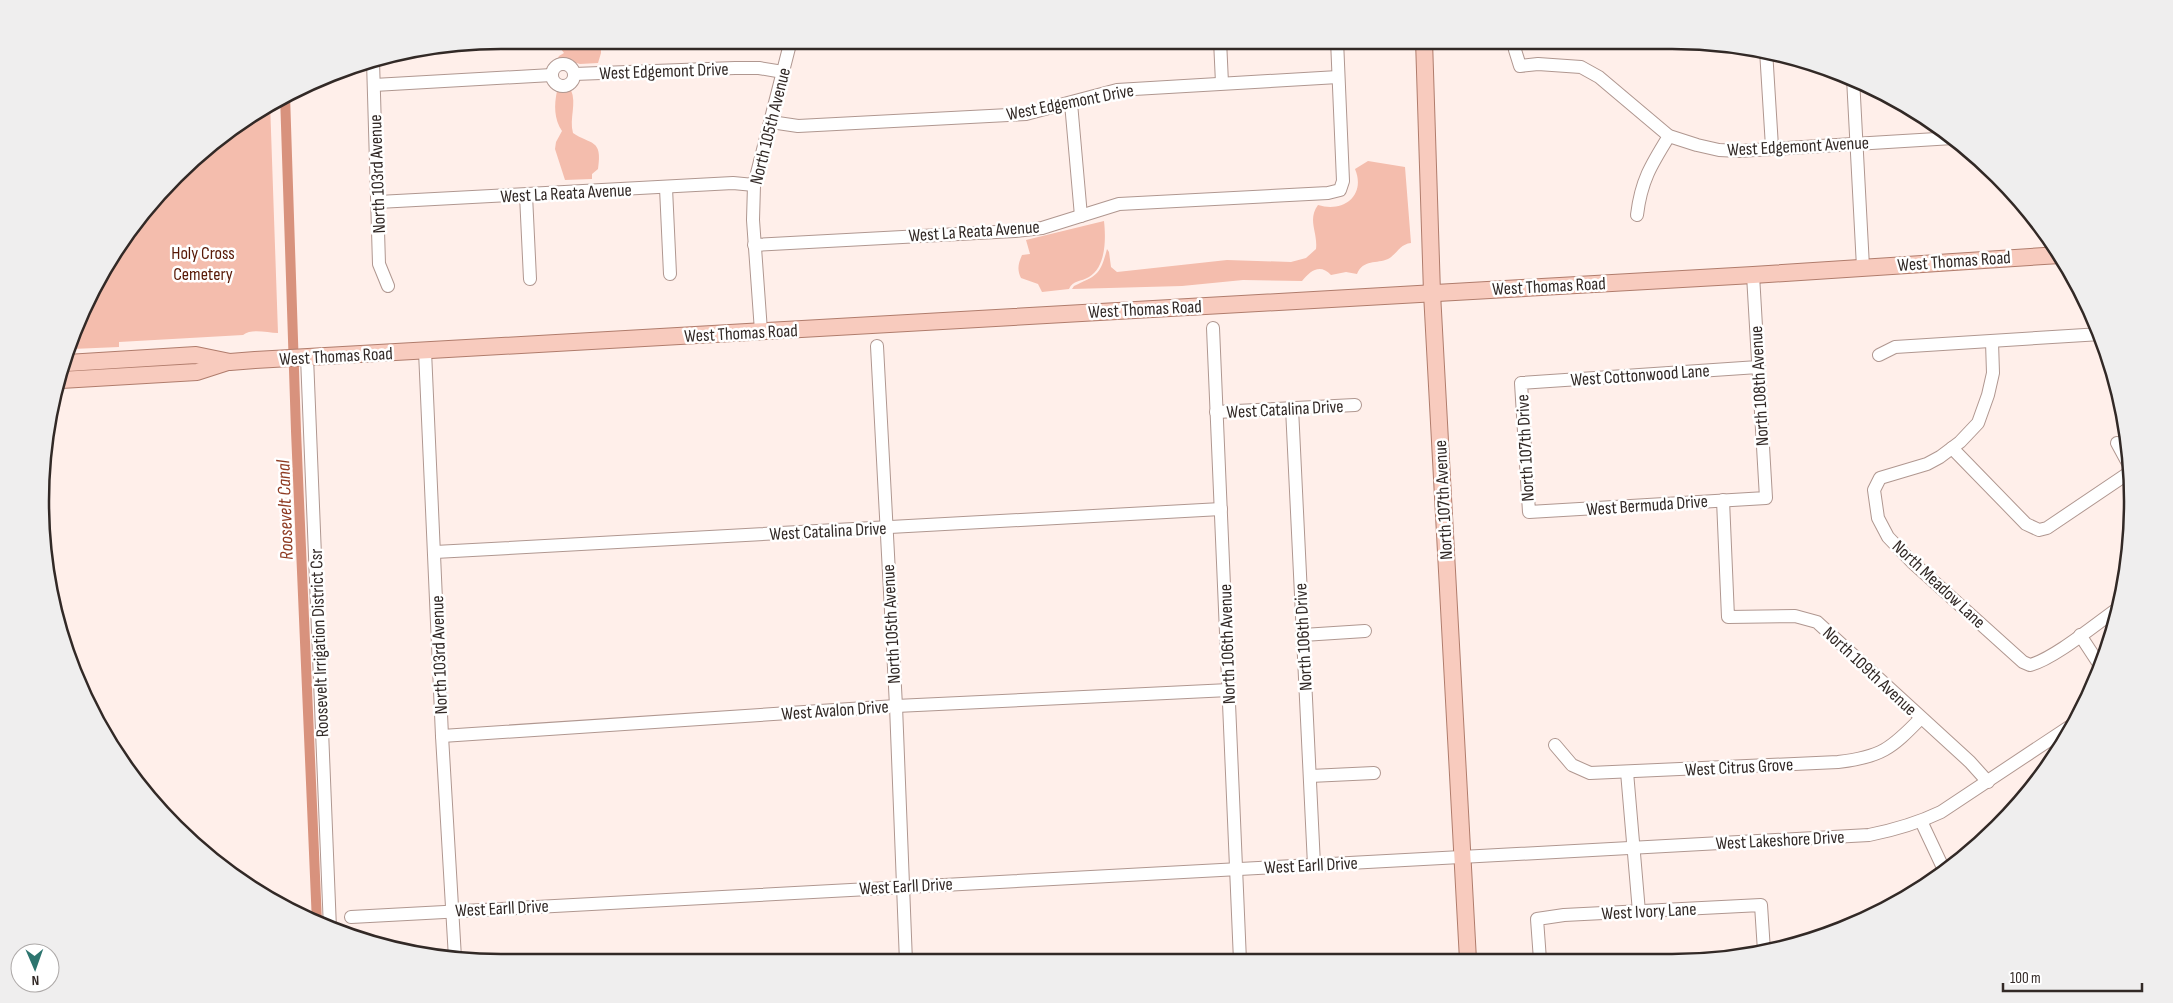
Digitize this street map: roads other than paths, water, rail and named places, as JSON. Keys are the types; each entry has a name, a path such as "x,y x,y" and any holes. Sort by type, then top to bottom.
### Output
{"main road":[{"name":"North 107th Avenue","path":"1424,49 1432,293 1468,954"},
{"name":"West Thomas Road","path":"65,380 197,372 230,362 307,357 1753,275 2051,255"},
{"name":"West Thomas Road","path":"71,363 196,356 230,362"}],"street":[{"name":"North 105th Avenue","path":"761,332 754,245 754,185 772,122 789,49"},
{"path":"1220,49 1222,83"},
{"path":"1337,49 1338,77"},
{"name":"West Edgemont Avenue","path":"1515,49 1520,66 1538,64 1580,67 1599,77 1669,136 1720,150 1739,151 1942,139"},
{"path":"1767,59 1772,148"},
{"name":"West Edgemont Drive","path":"374,85 552,75 556,67 562,64 570,66 574,74 735,68 759,68 783,72"},
{"name":"North 103rd Avenue","path":"373,67 379,264 388,286"},
{"name":"West Edgemont Drive","path":"772,122 798,126 1026,114 1117,90 1338,77"},
{"name":"West La Reata Avenue","path":"754,245 1015,231 1042,228 1119,204 1328,194 1340,190 1343,181 1338,77"},
{"path":"1854,87 1863,267"},
{"path":"1070,103 1081,216"},
{"path":"1637,215 1639,194 1644,178 1669,136"},
{"name":"West La Reata Avenue","path":"378,202 733,184 754,185"},
{"path":"666,188 670,274"},
{"path":"526,195 530,279"},
{"name":"North 108th Avenue","path":"1753,275 1766,498"},
{"name":"North 106th Avenue","path":"1213,328 1240,954"},
{"path":"1879,355 1895,347 2092,335"},
{"name":"North Meadow Lane","path":"1992,342 1993,373 1988,395 1978,423 1952,448 1927,464 1880,478 1874,490 1878,518 1888,538 1912,562 2023,662 2030,665 2039,663 2080,635"},
{"name":"North 105th Avenue","path":"877,346 896,706 906,954"},
{"name":"North 103rd Avenue","path":"425,351 442,736 455,951"},
{"name":"Roosevelt Irrigation District Csr","path":"307,357 330,921"},
{"name":"West Cottonwood Lane","path":"1521,383 1758,367"},
{"name":"North 107th Drive","path":"1521,383 1529,512"},
{"name":"West Catalina Drive","path":"1216,412 1354,405"},
{"name":"North 106th Drive","path":"1292,408 1314,865"},
{"path":"2117,443 2121,450"},
{"path":"1952,448 2026,524 2039,530 2047,528 2123,477"},
{"name":"West Bermuda Drive","path":"1529,512 1766,498"},
{"name":"North 109th Avenue","path":"1723,500 1728,617 1795,616 1817,622 1970,762 1988,782"},
{"name":"West Catalina Drive","path":"435,552 1221,509"},
{"path":"2096,659 2080,635 2110,614"},
{"path":"1303,634 1365,631"},
{"name":"West Avalon Drive","path":"442,736 896,706 1229,690"},
{"name":"West Citrus Grove","path":"1555,745 1572,765 1590,773 1859,760 1880,754 1898,742 1921,718"},
{"name":"West Lakeshore Drive","path":"1462,857 1869,835 1921,821 1941,812 2061,732"},
{"path":"1627,772 1639,912"},
{"path":"1310,776 1374,773"},
{"path":"1921,821 1942,865"},
{"name":"West Earll Drive","path":"351,917 1462,857"},
{"name":"West Ivory Lane","path":"1540,954 1538,920 1564,915 1761,905 1764,945"}],"waterway":[{"name":"Roosevelt Canal","path":"285,103 296,431 317,915"}],"park label":[{"name":"Holy Cross Cemetery","path":"203,263"}]}
